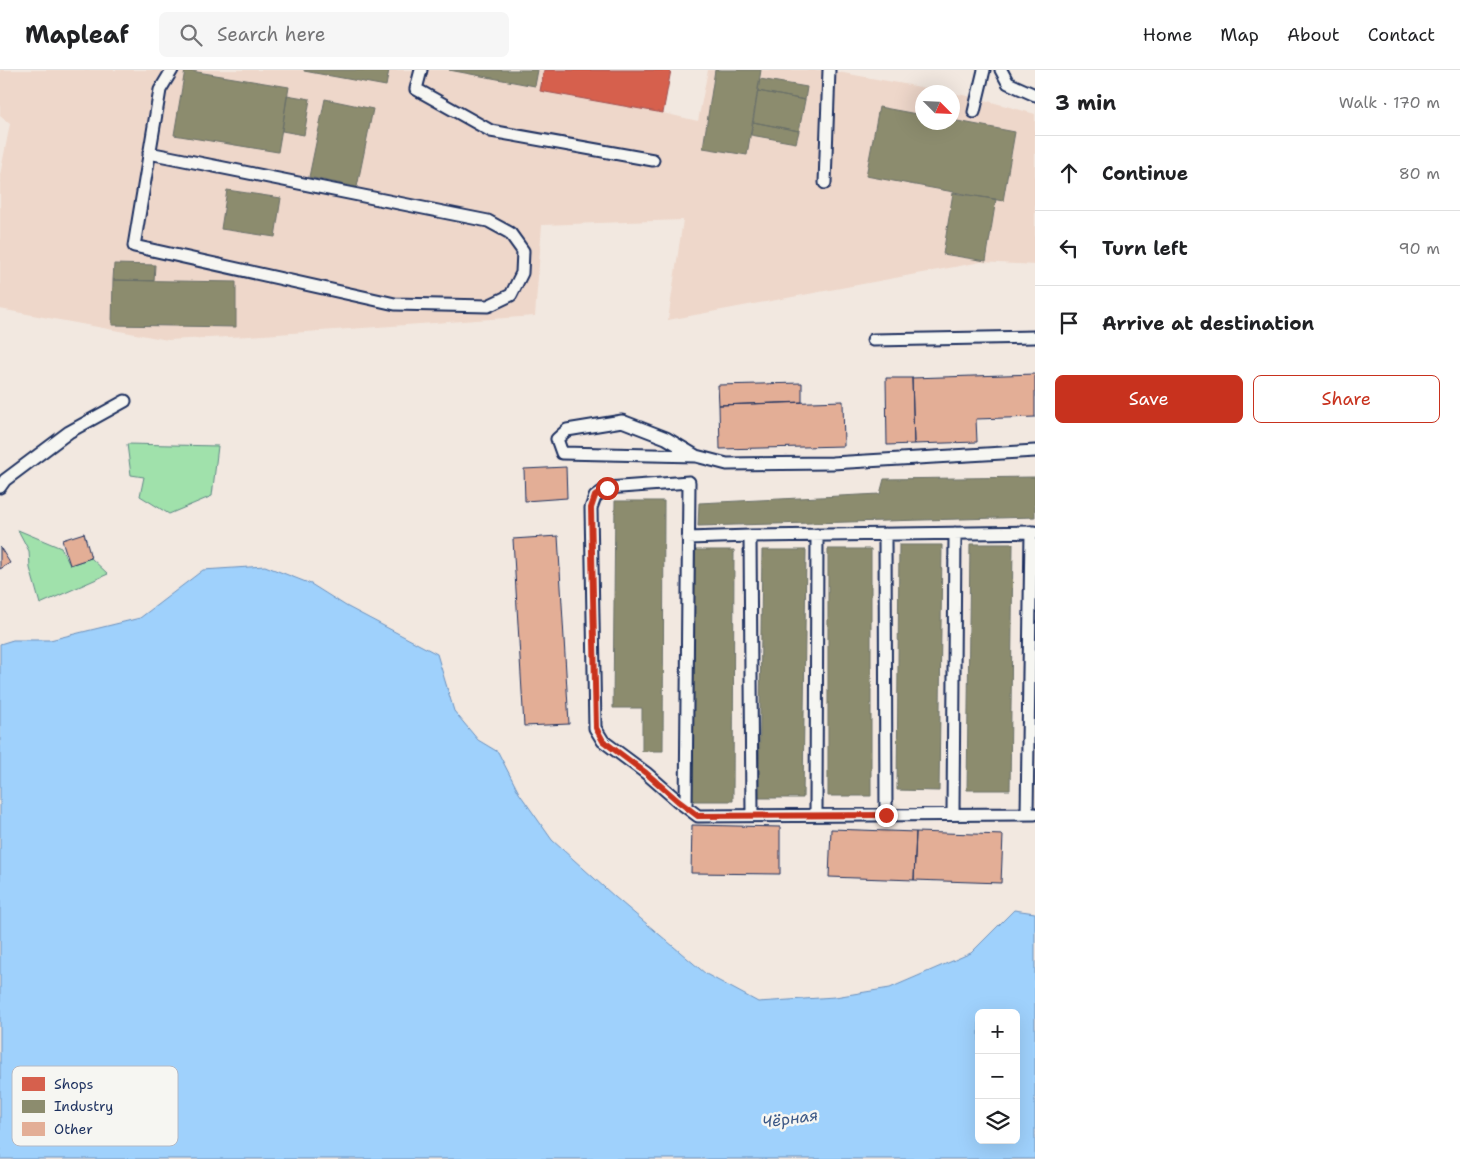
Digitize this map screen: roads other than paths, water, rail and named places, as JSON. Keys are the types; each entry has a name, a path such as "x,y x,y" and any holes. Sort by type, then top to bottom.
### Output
{"lane":[{"path":"149,153 488,221 510,233 522,251 522,273 511,295 488,306 395,304 134,246 149,153 160,90 172,70"},
{"path":"421,70 416,88 492,131 653,160"},
{"path":"825,183 829,70"},
{"path":"974,112 984,70"},
{"path":"1001,70 1008,83 1035,95"},
{"path":"873,340 1035,337"},
{"path":"2,482 69,432 125,400"},
{"path":"696,456 666,438 622,421 567,430 557,439 562,453 696,456 727,464 832,464 1035,451"},
{"path":"686,807 688,538 689,482 607,488 595,496 591,508 596,728 603,741 646,773 686,807 698,816 1031,814 1033,532 688,538"},
{"path":"953,814 955,533"},
{"path":"885,534 886,815"},
{"path":"750,536 752,815"},
{"path":"816,815 817,536"}],"water":[{"name":"Чёрная","path":"265,566 311,584 346,606 437,654 454,711 478,740 498,752 519,793 552,840 615,897 706,974 758,1002 835,997 890,988 971,953 1014,910 1035,913 1035,1159 0,1159 0,644 13,640 50,640 140,618 203,570"}]}
